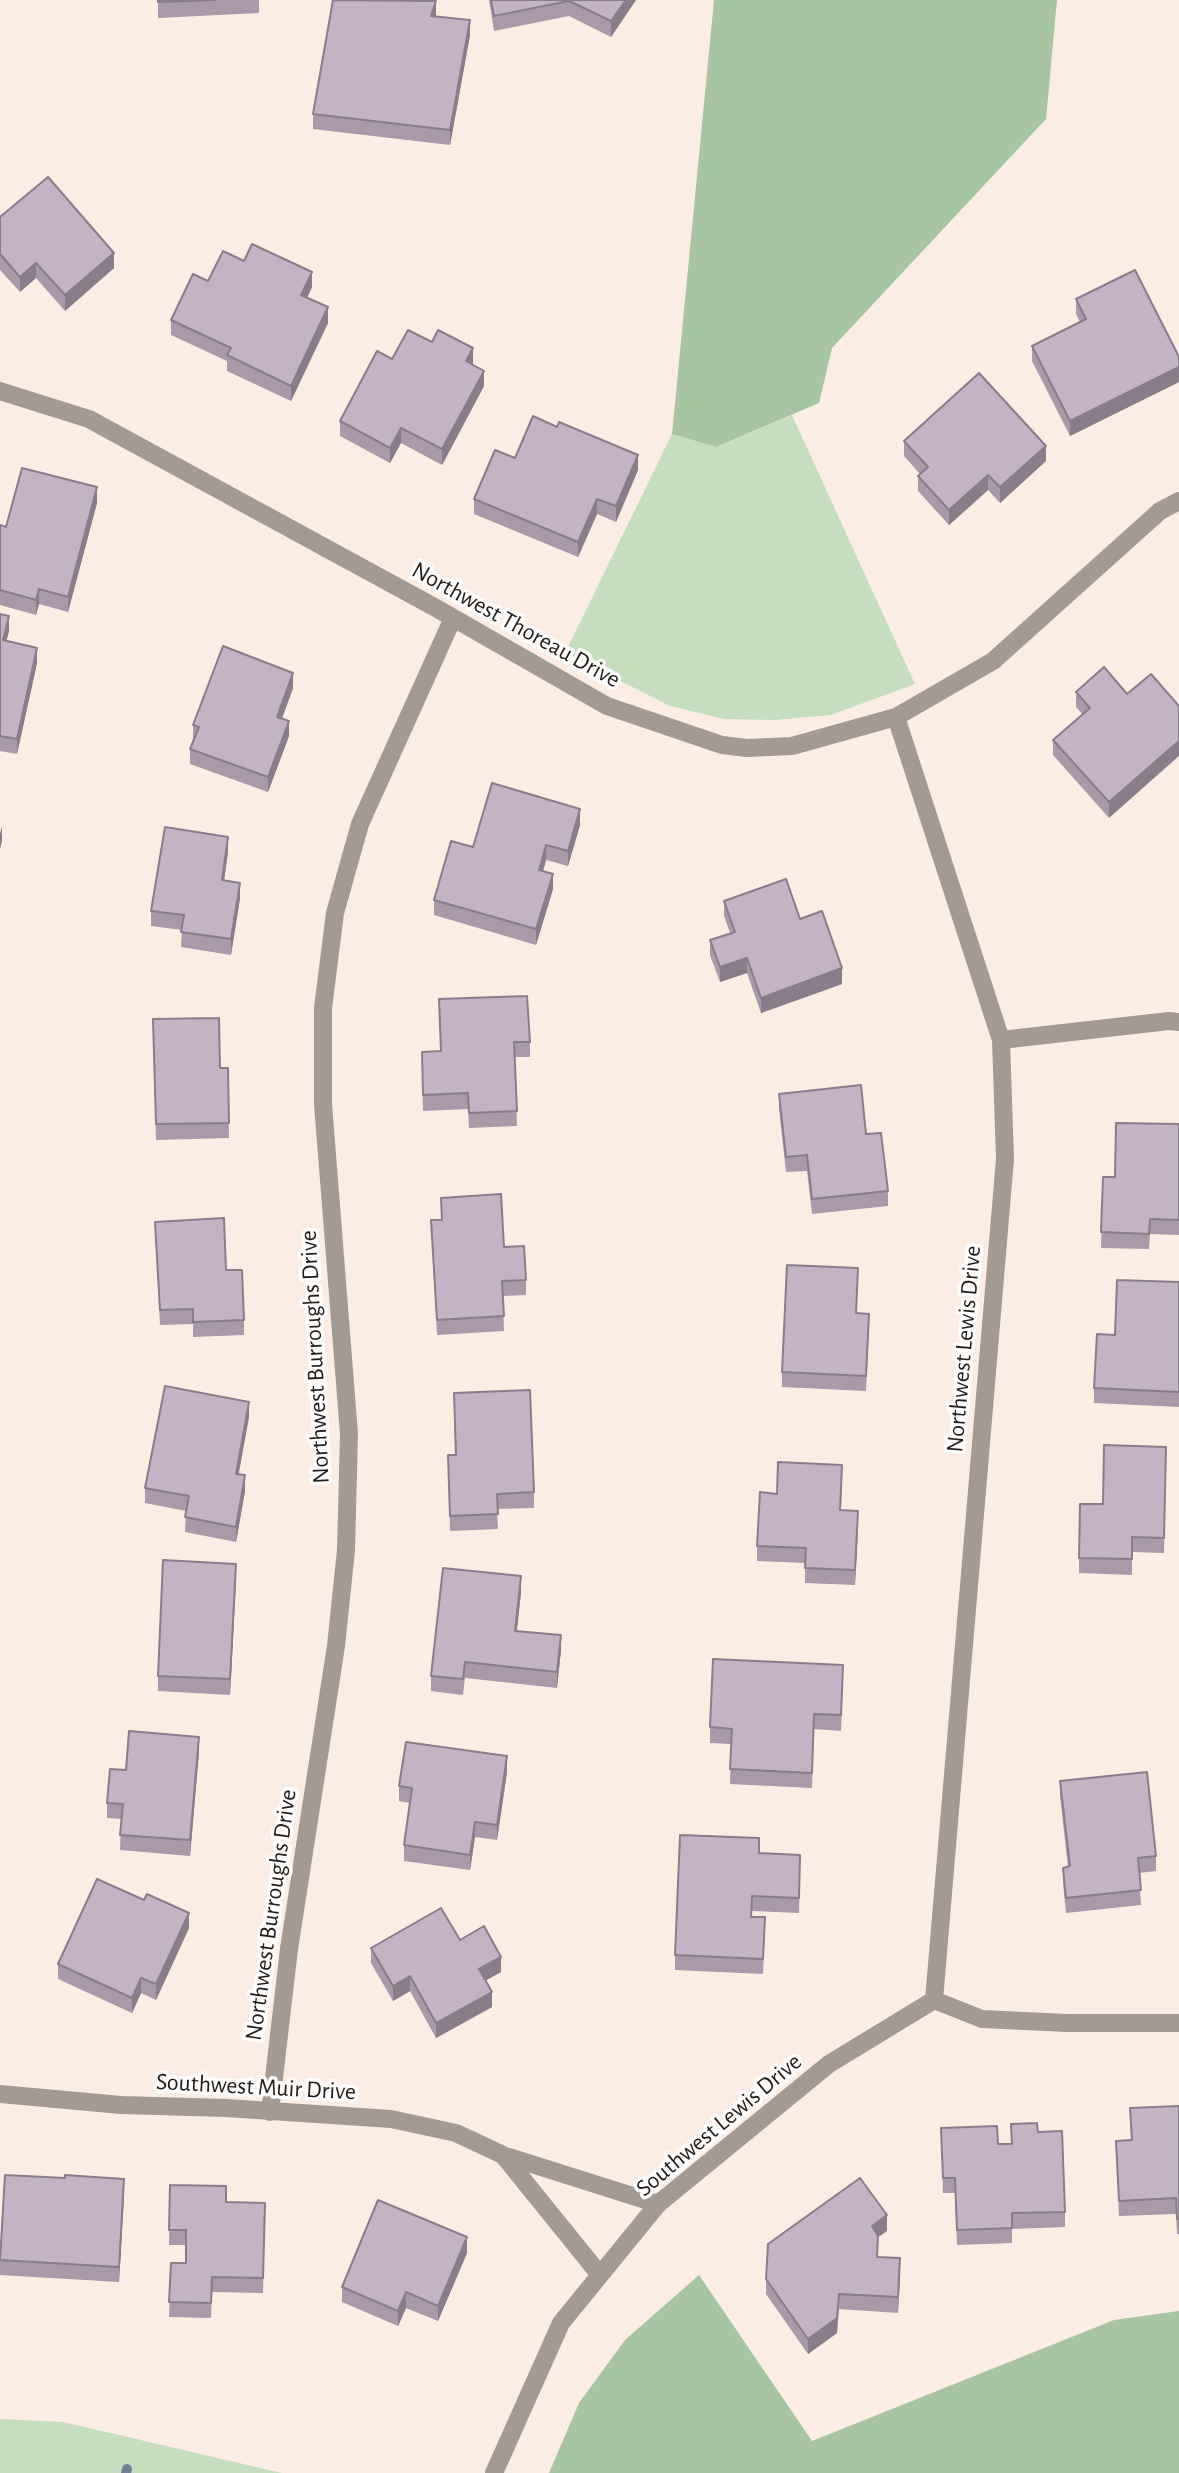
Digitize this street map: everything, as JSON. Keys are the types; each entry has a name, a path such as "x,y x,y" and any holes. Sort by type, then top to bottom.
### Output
{"street":[{"name":"Northwest Thoreau Drive","path":"0,391 89,419 453,618 607,706 722,745 747,748 792,746 896,717 993,661 1160,511 1179,501"},
{"name":"Northwest Burroughs Drive","path":"270,2112 289,1949 336,1646 346,1550 349,1434 323,1104 323,1008 335,913 360,824 453,618"},
{"name":"Northwest Lewis Drive","path":"896,717 1001,1041 1004,1158 934,2000"},
{"path":"1001,1041 1179,1022"},
{"path":"934,2000 982,2019 1067,2023 1179,2023"},
{"name":"Southwest Lewis Drive","path":"494,2473 561,2323 658,2204 829,2064 934,2000"},
{"name":"Southwest Muir Drive","path":"0,2094 121,2105 226,2108 391,2119 456,2133 503,2155 658,2204"},
{"path":"503,2155 600,2275"}],"green space":[{"path":"714,0 1057,0 1046,119 832,348 819,403 716,447 672,434"},
{"path":"792,415 915,684 831,715 775,720 724,719 670,706 565,653 672,434 716,447"},
{"path":"699,2275 812,2441 1114,2320 1179,2311 1179,2473 549,2473 579,2403 625,2340"},
{"path":"0,2419 63,2422 282,2473 0,2473"}],"building":[{"path":"158,0 215,0 158,2"},
{"path":"333,0 436,1 431,16 470,20 450,130 313,114"},
{"path":"491,0 626,0 611,21 569,1 494,16"},
{"path":"48,177 114,253 65,295 36,263 20,277 0,254 0,217"},
{"path":"252,244 312,272 301,295 328,307 291,386 227,355 231,348 171,320 193,274 208,281 223,251 244,261"},
{"path":"1135,270 1179,357 1179,367 1070,421 1032,346 1086,319 1076,299"},
{"path":"408,330 432,342 438,330 473,348 466,361 484,371 442,449 401,428 390,448 340,421 377,351 392,359"},
{"path":"979,373 1046,446 1000,487 988,475 949,510 918,476 928,467 904,441"},
{"path":"533,416 557,427 559,422 638,455 616,506 597,499 578,542 474,499 495,450 515,458"},
{"path":"22,468 97,487 68,597 39,589 36,600 0,590 0,525 6,527"},
{"path":"0,614 9,616 3,640 37,648 17,739 0,736"},
{"path":"223,646 293,673 277,717 289,721 268,777 190,749 199,727 193,725"},
{"path":"1104,667 1127,694 1151,674 1179,706 1179,741 1109,802 1053,740 1090,708 1076,692"},
{"path":"492,783 580,809 568,851 546,845 539,870 553,874 536,929 434,900 451,841 473,847"},
{"path":"165,827 228,837 222,880 240,883 231,939 181,932 184,915 151,911"},
{"path":"786,879 800,919 822,911 842,968 761,998 747,958 720,967 710,940 735,932 724,901"},
{"path":"527,996 530,1042 514,1042 517,1111 469,1113 468,1093 423,1095 422,1052 441,1051 439,999"},
{"path":"219,1018 220,1068 228,1068 229,1123 156,1124 153,1019"},
{"path":"861,1085 866,1134 881,1133 888,1191 812,1199 807,1155 786,1157 779,1094"},
{"path":"1116,1123 1179,1124 1179,1220 1150,1219 1149,1234 1101,1232 1103,1177 1115,1177"},
{"path":"501,1194 504,1247 524,1246 526,1280 502,1281 504,1316 437,1320 431,1220 442,1220 441,1198"},
{"path":"224,1218 226,1270 242,1270 244,1320 193,1322 193,1309 160,1310 155,1222"},
{"path":"787,1265 858,1268 856,1313 869,1314 866,1376 782,1372"},
{"path":"1117,1280 1179,1282 1179,1392 1094,1388 1097,1334 1115,1335"},
{"path":"165,1386 249,1402 236,1474 245,1475 236,1527 185,1517 189,1496 145,1488"},
{"path":"530,1390 534,1492 497,1494 498,1514 450,1516 448,1455 456,1455 454,1393"},
{"path":"1104,1445 1166,1447 1164,1538 1132,1537 1132,1559 1079,1558 1080,1504 1103,1504"},
{"path":"778,1462 842,1465 840,1510 858,1511 855,1570 805,1568 806,1548 757,1546 760,1492 777,1494"},
{"path":"163,1560 236,1564 230,1679 158,1676"},
{"path":"443,1568 521,1576 515,1631 561,1635 557,1672 465,1662 463,1679 431,1676"},
{"path":"713,1659 843,1665 841,1715 814,1714 812,1773 730,1769 732,1729 710,1727"},
{"path":"129,1731 199,1737 190,1840 120,1835 123,1804 107,1803 110,1769 126,1770"},
{"path":"406,1742 507,1756 497,1825 475,1822 470,1855 404,1845 412,1788 399,1786"},
{"path":"1147,1772 1156,1856 1138,1858 1141,1890 1066,1898 1063,1868 1070,1866 1060,1781"},
{"path":"680,1835 759,1838 759,1853 800,1855 799,1898 752,1896 751,1917 765,1917 763,1959 675,1955"},
{"path":"97,1879 144,1900 147,1894 189,1913 156,1984 141,1978 132,1998 58,1964"},
{"path":"441,1908 460,1940 484,1926 501,1957 479,1969 492,1992 436,2023 410,1976 393,1986 371,1948"},
{"path":"1179,2106 1177,2219 1176,2198 1119,2201 1116,2141 1132,2140 1130,2108"},
{"path":"1037,2123 1038,2132 1062,2131 1065,2212 1012,2213 1012,2228 957,2230 955,2178 943,2178 941,2128 997,2126 998,2144 1012,2144 1011,2124"},
{"path":"5,2175 124,2179 119,2267 0,2260"},
{"path":"860,2178 887,2215 872,2226 878,2236 877,2257 900,2258 898,2297 839,2294 837,2318 808,2339 766,2279 768,2244"},
{"path":"170,2185 226,2186 226,2202 265,2203 263,2278 212,2277 211,2303 169,2302 171,2263 186,2263 186,2230 169,2230"},
{"path":"378,2200 467,2237 438,2306 406,2292 398,2311 342,2287"}],"waterway":[{"path":"126,2473 127,2469"}]}
